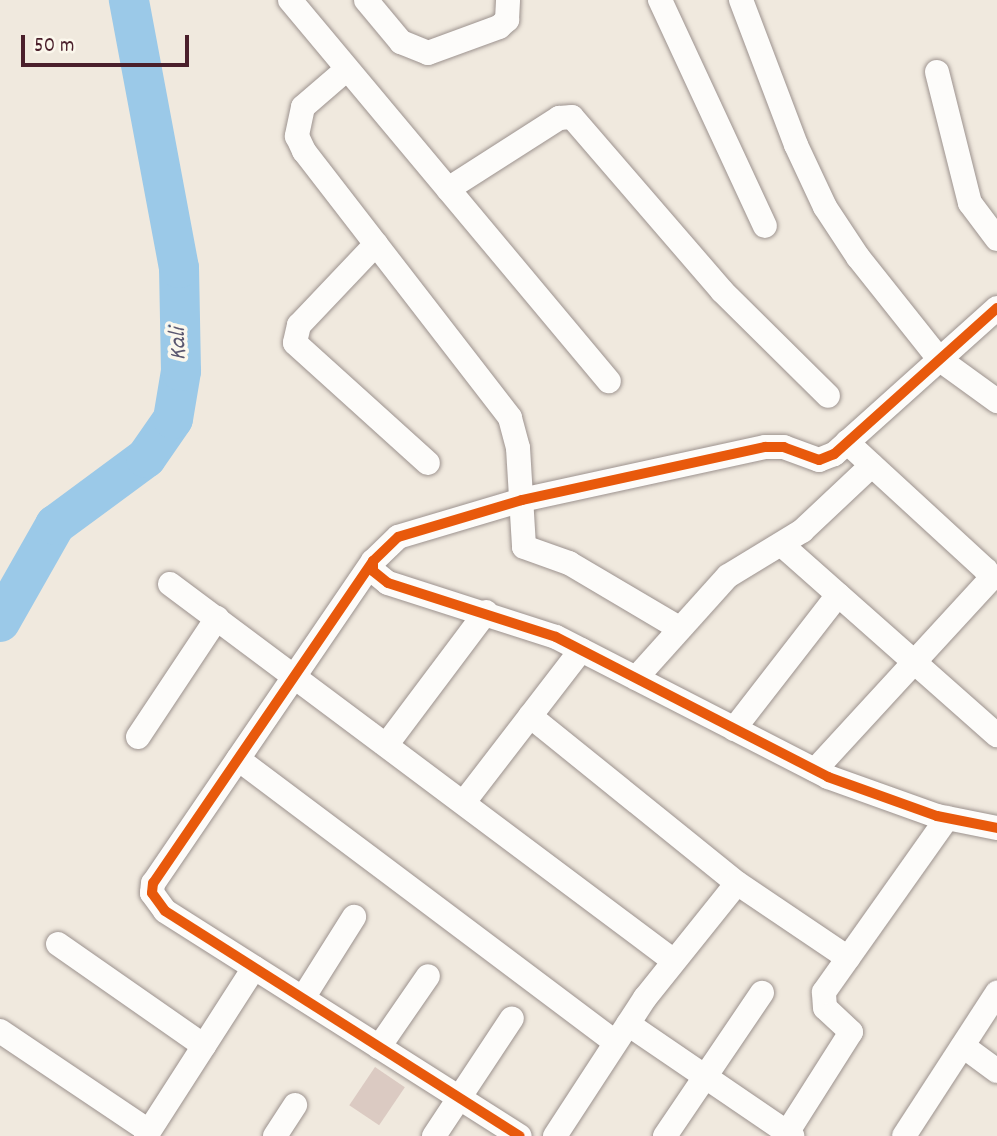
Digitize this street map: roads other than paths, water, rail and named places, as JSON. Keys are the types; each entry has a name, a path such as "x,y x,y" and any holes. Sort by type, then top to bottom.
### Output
{"street":[{"path":"290,0 610,381"},
{"path":"366,0 401,42 428,53 499,27 507,20 508,0"},
{"path":"660,0 765,226"},
{"path":"741,0 796,145 825,207 858,257 939,359 997,401"},
{"path":"347,69 303,107 297,136 510,418 522,500 523,542 527,549 569,562 679,628"},
{"path":"937,72 970,203 997,239"},
{"path":"448,189 559,118 572,117 722,291 828,396"},
{"path":"376,244 299,325 295,343 428,463"},
{"path":"520,1136 165,911 152,893 153,883 373,561 398,537 522,500 765,447 784,447 819,460 847,442 997,308"},
{"path":"815,770 987,584 990,575 847,442"},
{"path":"636,678 728,576 782,545 872,465"},
{"path":"782,545 997,735"},
{"path":"373,561 373,571 387,583 526,624 815,770 879,797 947,818 997,828"},
{"path":"170,584 295,674 674,961"},
{"path":"734,729 838,595"},
{"path":"387,744 486,612"},
{"path":"138,737 217,618"},
{"path":"464,802 581,650"},
{"path":"530,716 737,883 848,958"},
{"path":"237,759 622,1032 705,1076 788,1135 851,1032 822,1003 848,958 947,818"},
{"path":"555,1136 622,1032 674,961 737,883"},
{"path":"303,998 354,917"},
{"path":"58,944 204,1046"},
{"path":"0,1031 147,1134 254,968"},
{"path":"379,1047 428,976"},
{"path":"665,1136 762,993"},
{"path":"904,1136 997,993"},
{"path":"434,1136 513,1018"},
{"path":"963,1046 997,1071"},
{"path":"275,1136 295,1105"}],"waterway":[{"name":"Kali","path":"0,622 55,525 146,458 173,419 181,371 179,268 129,0"}]}
